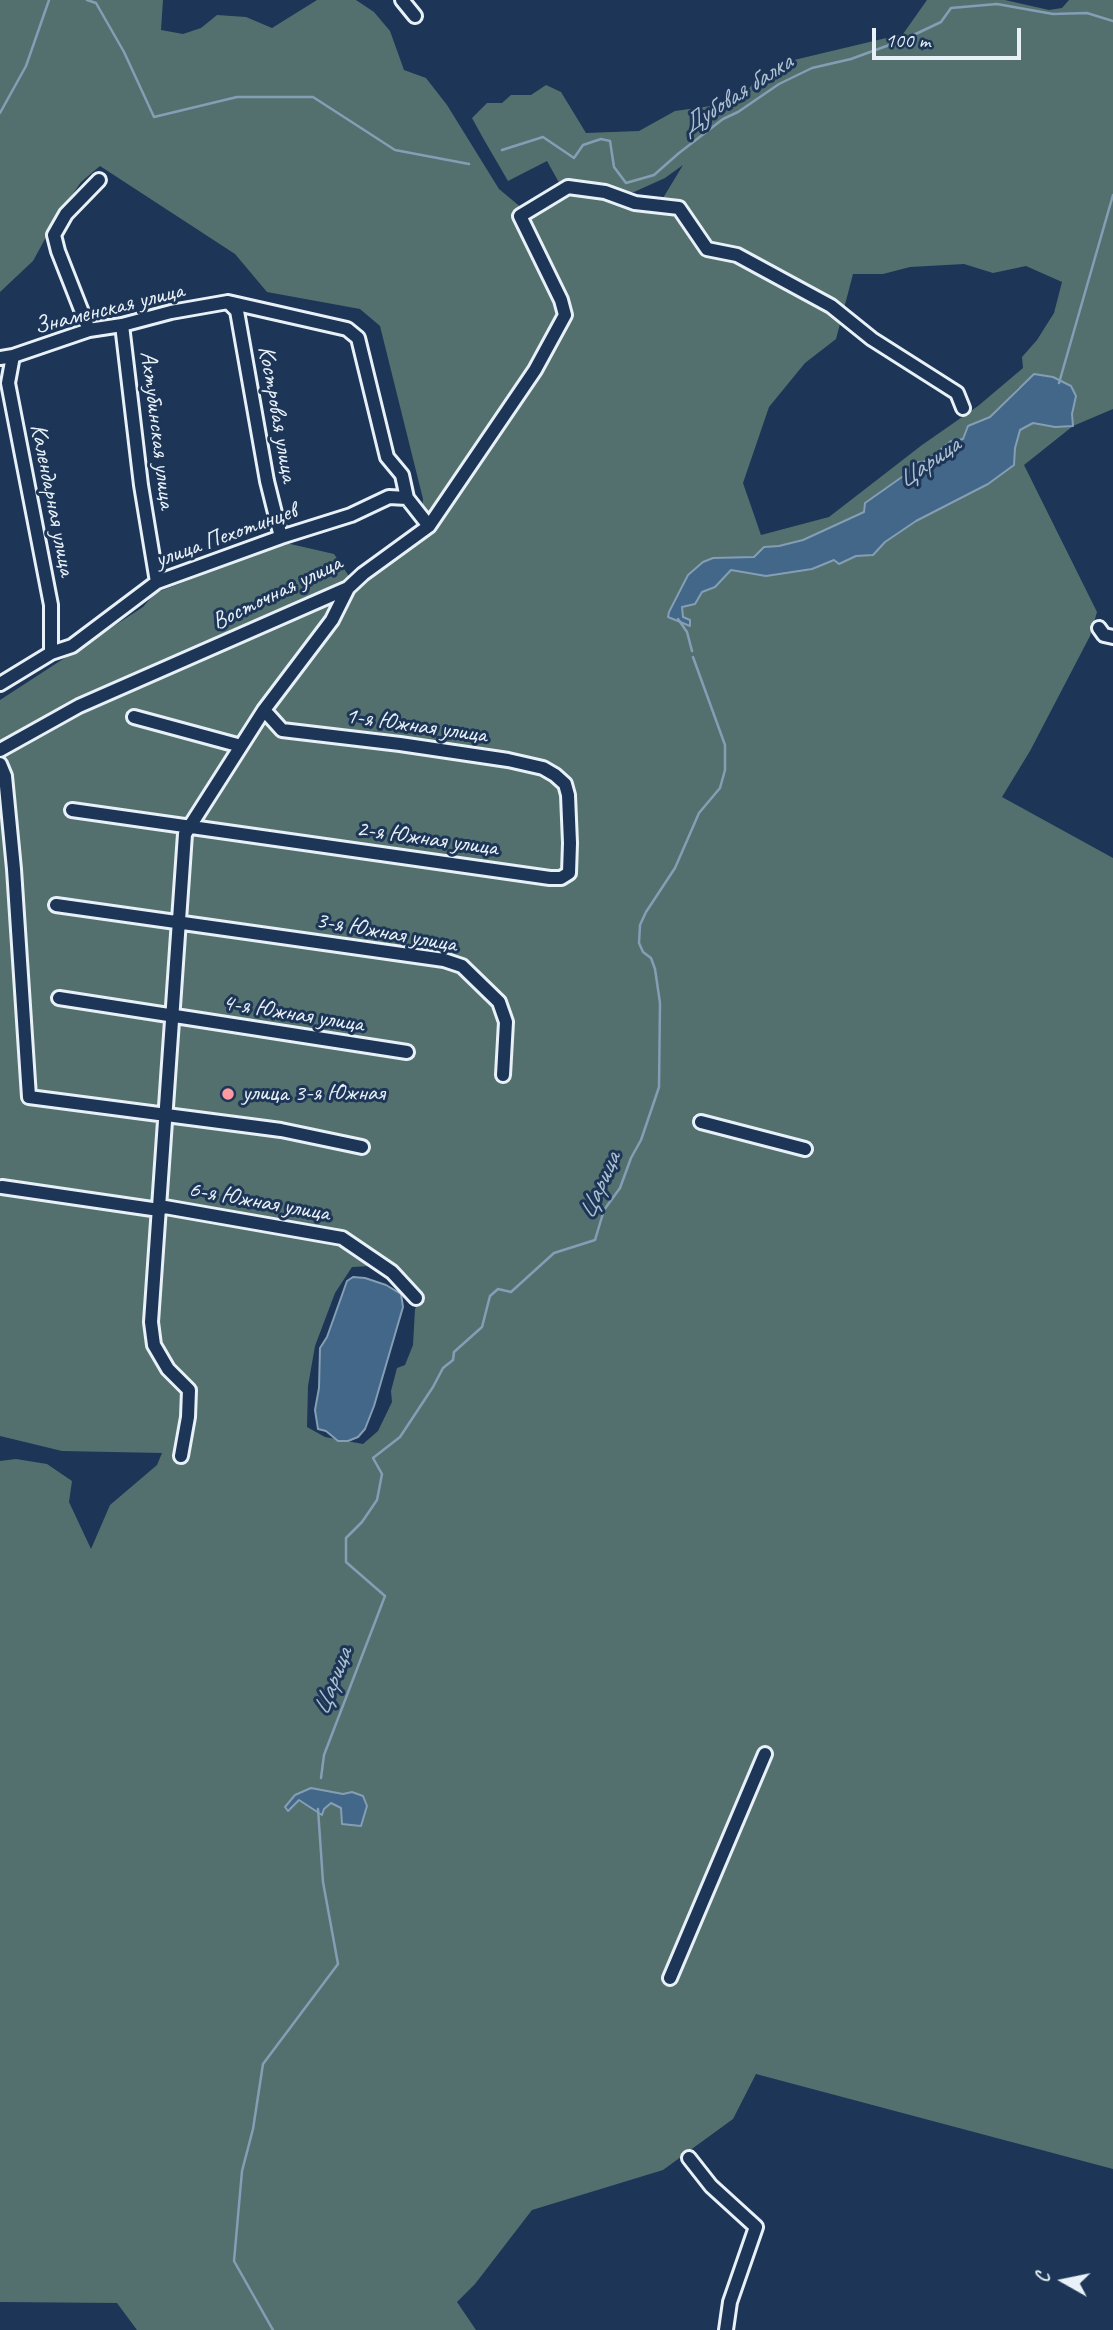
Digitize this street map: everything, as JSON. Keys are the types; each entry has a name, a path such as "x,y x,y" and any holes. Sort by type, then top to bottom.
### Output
{"street":[{"path":"402,0 415,16"},
{"path":"89,330 54,235 66,214 99,180"},
{"name":"Восточная улица","path":"0,750 79,706 348,588 429,526 521,391 565,315 561,300 520,216 568,187 606,192 635,203 679,208 707,249 737,255 831,306 872,339 957,393 963,408"},
{"path":"228,302 347,329 358,338 387,457 402,475 407,498 429,526"},
{"name":"Знаменская улица","path":"6,357 89,330 228,302"},
{"name":"Костровая улица","path":"228,302 237,311 267,481 281,537"},
{"name":"Ахтубинская улица","path":"122,325 141,485 157,582"},
{"name":"Календарная улица","path":"6,357 8,383 51,605 51,653"},
{"name":"улица Пехотинцев","path":"0,684 51,653 72,646 157,582 351,514 389,497 407,498"},
{"path":"181,1456 188,1417 189,1390 168,1368 154,1345 151,1322 186,834 264,710 332,620 348,588"},
{"path":"1099,628 1104,635 1113,637"},
{"name":"1-я Южная улица","path":"264,710 282,730 508,760 543,768 565,784"},
{"path":"134,717 241,746"},
{"path":"0,764 5,776 14,869 30,1097 281,1130 362,1147"},
{"name":"2-я Южная улица","path":"189,828 561,878 569,873 568,795 565,784"},
{"path":"72,810 189,828"},
{"name":"3-я Южная улица","path":"56,905 444,960 463,966 499,1002 506,1022 503,1075"},
{"name":"4-я Южная улица","path":"59,999 407,1052"},
{"path":"701,1122 805,1149"},
{"name":"6-я Южная улица","path":"2,1187 159,1210 165,1207 342,1238 392,1272 416,1298"},
{"path":"670,1978 765,1755"},
{"path":"689,2158 711,2186 756,2227 730,2302 726,2330"}],"green space":[{"path":"0,0 163,0 161,30 183,34 201,28 217,15 246,17 272,28 317,0 356,0 374,12 390,31 404,70 426,78 447,105 499,189 523,209 562,188 547,161 508,181 472,118 487,103 502,103 511,95 531,95 546,85 561,92 586,133 639,131 675,111 739,102 756,79 794,60 903,34 927,0 1005,0 1049,10 1062,8 1069,0 1113,0 1113,409 1073,426 1024,465 1097,612 1090,636 1030,751 1002,797 1113,858 1113,2169 756,2074 733,2119 663,2170 532,2210 475,2284 457,2302 476,2330 137,2330 117,2303 0,2302 0,1461 16,1459 47,1464 72,1481 69,1502 91,1549 110,1505 157,1465 162,1453 62,1451 0,1436 0,700 143,607 155,593 286,543 334,554 355,585 421,532 423,499 380,326 360,309 267,292 235,254 100,166 81,182 57,217 33,261 0,292","holes":["683,165 660,203 617,192 634,192 665,178","964,264 993,273 1026,266 1062,282 1054,313 1037,340 1022,357 1023,368 978,406 922,445 829,517 761,535 743,483 769,407 805,363 836,339 853,274 883,274 910,267","1019,387 1076,396 1072,414 1055,427 1033,423 1019,430 1014,465 969,494 916,521 885,542 873,555 856,556 839,564 834,560 812,569 766,576 731,570 715,587 702,592 695,604 682,607 683,617 690,626 669,617 677,597 754,557 764,547 803,540 864,512 865,503 909,471 914,463 927,461 951,441 963,439 968,426 990,417","372,1266 421,1300 415,1309 413,1345 405,1365 397,1368 391,1391 392,1402 378,1431 363,1444 325,1437 307,1427 308,1386 315,1346 335,1293 352,1267"]}],"water":[{"path":"1034,374 1053,377 1071,386 1076,396 1072,414 1073,426 1055,427 1033,423 1020,430 1014,465 988,484 916,521 885,542 873,555 856,556 839,564 834,560 812,569 766,576 731,570 715,587 702,592 695,604 682,607 683,617 690,620 690,626 668,617 688,575 703,562 713,558 754,557 764,547 803,540 864,512 865,503 909,472 914,463 927,461 951,441 963,439 968,426 990,417"},
{"path":"353,1277 386,1285 401,1294 403,1307 365,1429 358,1437 338,1441 326,1431 318,1429 315,1410 319,1388 320,1348 327,1337 347,1281"},
{"path":"311,1788 343,1794 352,1792 363,1796 367,1806 361,1826 342,1824 341,1808 331,1803 322,1815 299,1800 288,1811 285,1807 295,1795"}],"waterway":[{"name":"Дубовая балка","path":"0,113 26,66 49,0"},
{"name":"Дубовая балка","path":"87,0 96,3 124,52 154,117 237,97 313,97 395,150 469,164"},
{"name":"Дубовая балка","path":"502,150 543,137 574,158 583,145 601,139 610,141 614,167 626,183 654,175 723,119 779,84 812,68 851,59 903,40 941,22 951,8 997,4 1053,14 1087,13 1113,21"},
{"name":"Царица","path":"1059,383 1113,195"},
{"name":"Царица","path":"678,619 687,632 692,651"},
{"name":"Царица","path":"321,1778 324,1755 385,1596 346,1562 346,1538 362,1522 377,1500 382,1474 373,1458 400,1437 443,1368 453,1360 454,1352 482,1327 490,1296 498,1289 511,1292 554,1253 595,1240 604,1210 620,1188 641,1140 659,1087 660,1003 655,969 651,958 643,952 639,943 640,925 675,868 699,813 720,788 725,770 725,745 693,657"},
{"name":"Царица","path":"273,2330 234,2261 242,2171 253,2129 263,2064 338,1964 323,1882 318,1809"}],"place":[{"name":"улица 3-я Южная","path":"228,1094"}]}
